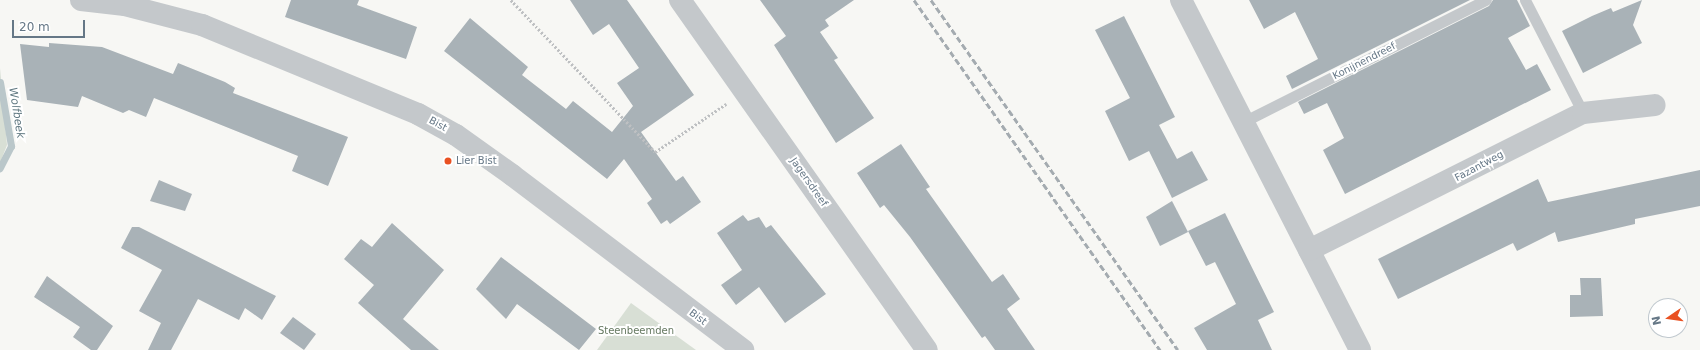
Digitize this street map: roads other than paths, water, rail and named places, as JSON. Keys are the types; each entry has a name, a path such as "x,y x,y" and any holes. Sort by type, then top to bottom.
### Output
{"street":[{"name":"Bist","path":"81,0 125,5 202,26 418,114 456,135 512,175 743,350"},
{"path":"1181,0 1241,123 1309,250 1360,350"},
{"name":"Jagersdreef","path":"686,7 927,350"},
{"name":"Fazantweg","path":"1309,250 1583,112 1654,105"}],"lane":[{"name":"Konijnendreef","path":"1241,123 1486,0"},
{"path":"1525,0 1583,112"}],"waterway":[{"name":"Wolfbeek","path":"0,82 11,146 0,168"}],"railway":[{"path":"914,0 1160,350"},
{"path":"931,0 1178,350"}],"place":[{"name":"Lier Bist","path":"448,161"}],"park label":[{"name":"Steenbeemden","path":"636,331"}]}
